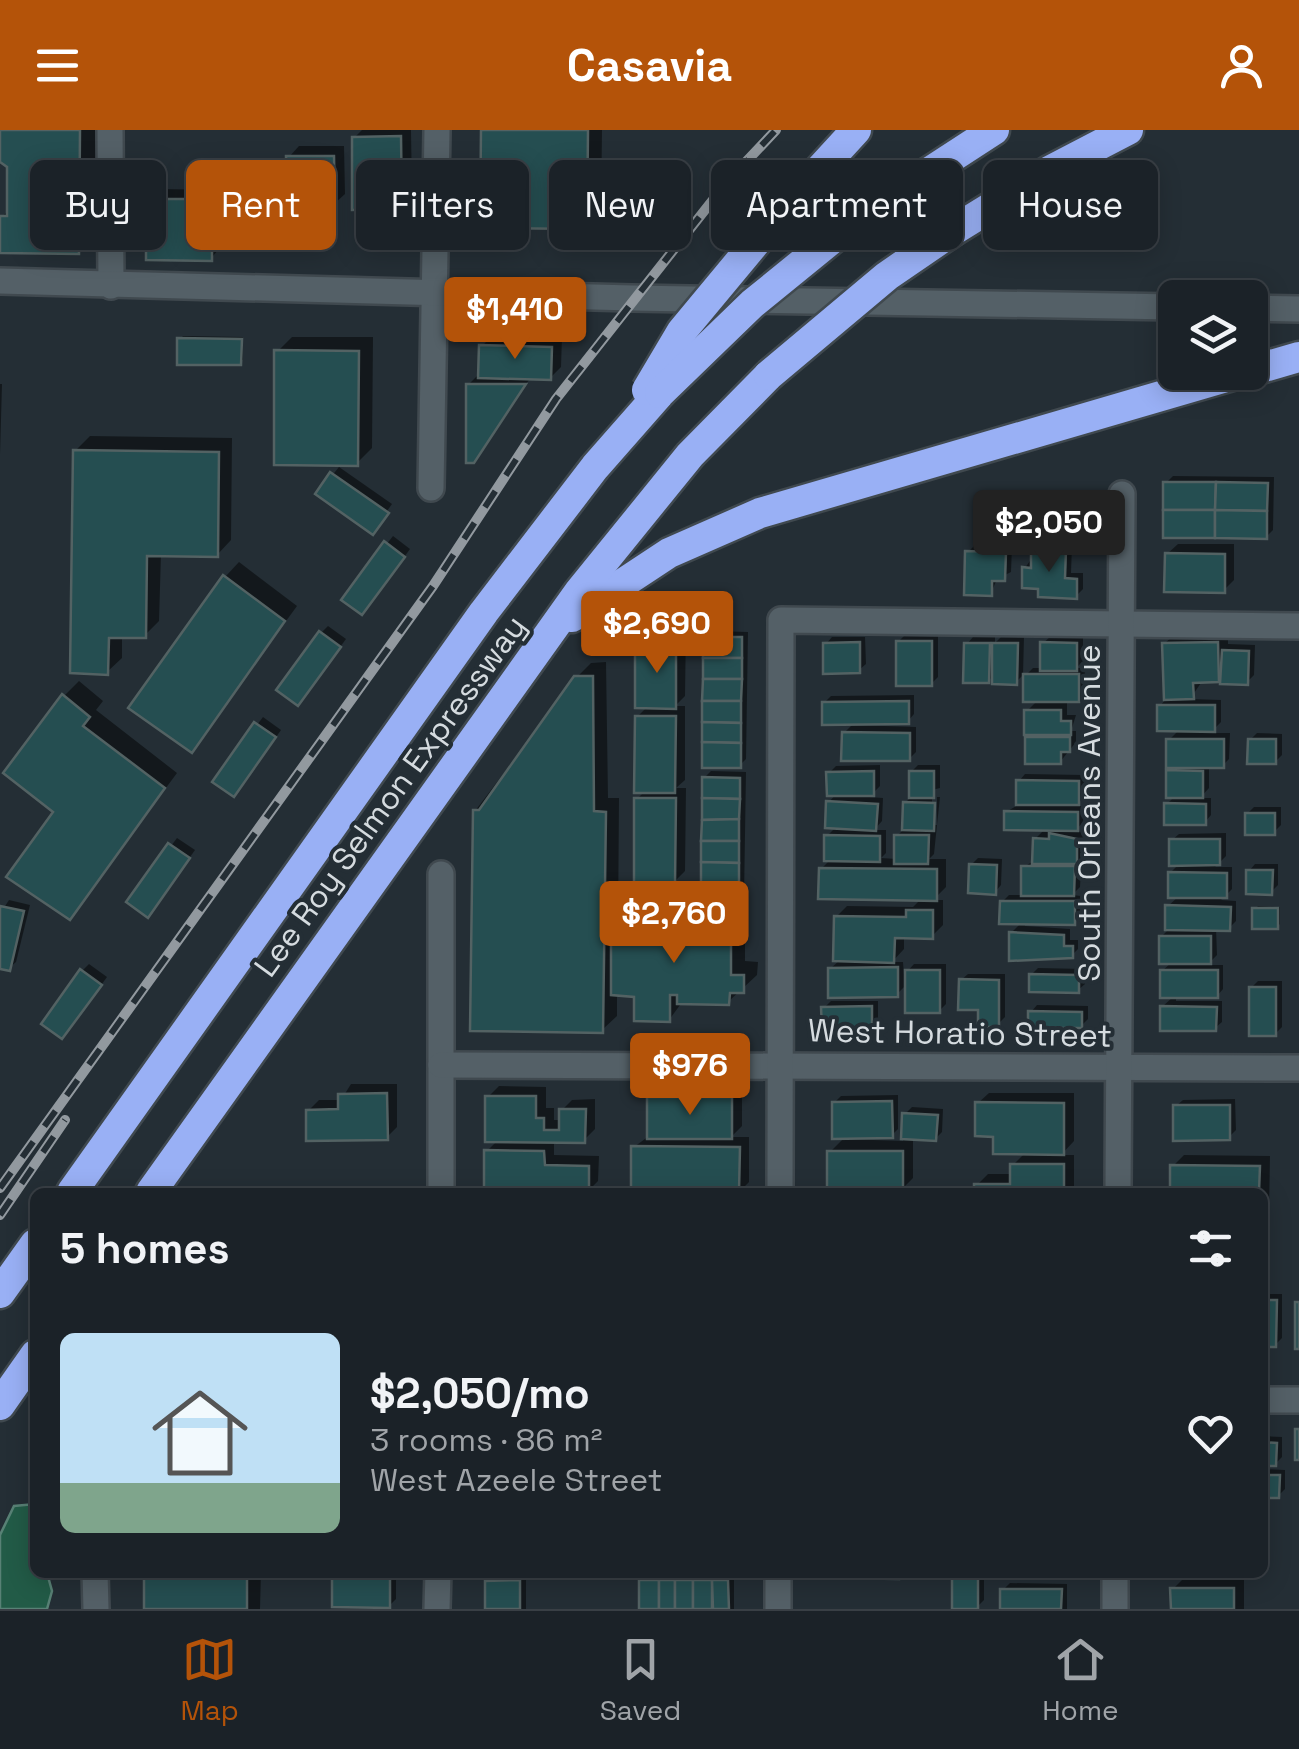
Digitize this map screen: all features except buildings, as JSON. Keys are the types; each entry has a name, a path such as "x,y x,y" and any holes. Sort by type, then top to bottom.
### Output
{"highway":[{"path":"653,392 682,331 780,212 856,130"},
{"name":"Lee Roy Selmon Expressway","path":"75,1188 484,612 653,392 854,221 994,130"},
{"name":"Lee Roy Selmon Expressway","path":"154,1188 546,638 657,492 769,375 887,276 1051,170 1128,130"},
{"path":"1268,366 1299,357"},
{"path":"546,638 650,564 746,518 1029,431 1180,390"},
{"path":"0,1293 30,1251"},
{"path":"0,1404 30,1362"}],"street":[{"path":"110,130 111,286"},
{"path":"431,488 437,130"},
{"path":"0,281 1158,307"},
{"path":"1268,308 1299,309"},
{"name":"South Orleans Avenue","path":"1118,1188 1122,494"},
{"path":"780,1188 781,620 1299,626"},
{"path":"441,874 441,1188"},
{"name":"West Horatio Street","path":"441,1065 781,1063 1299,1068"},
{"path":"1268,1400 1299,1400"},
{"path":"96,1578 96,1609"},
{"path":"437,1609 438,1578"},
{"path":"778,1578 778,1609"},
{"path":"1114,1609 1115,1578"}],"shaded area":[{"path":"30,1504 30,1578 48,1578 52,1591 47,1609 0,1609 0,1535 14,1506"}],"railway":[{"path":"0,1188 433,586 556,399 727,182 776,130"},
{"path":"0,1215 65,1120"}]}
